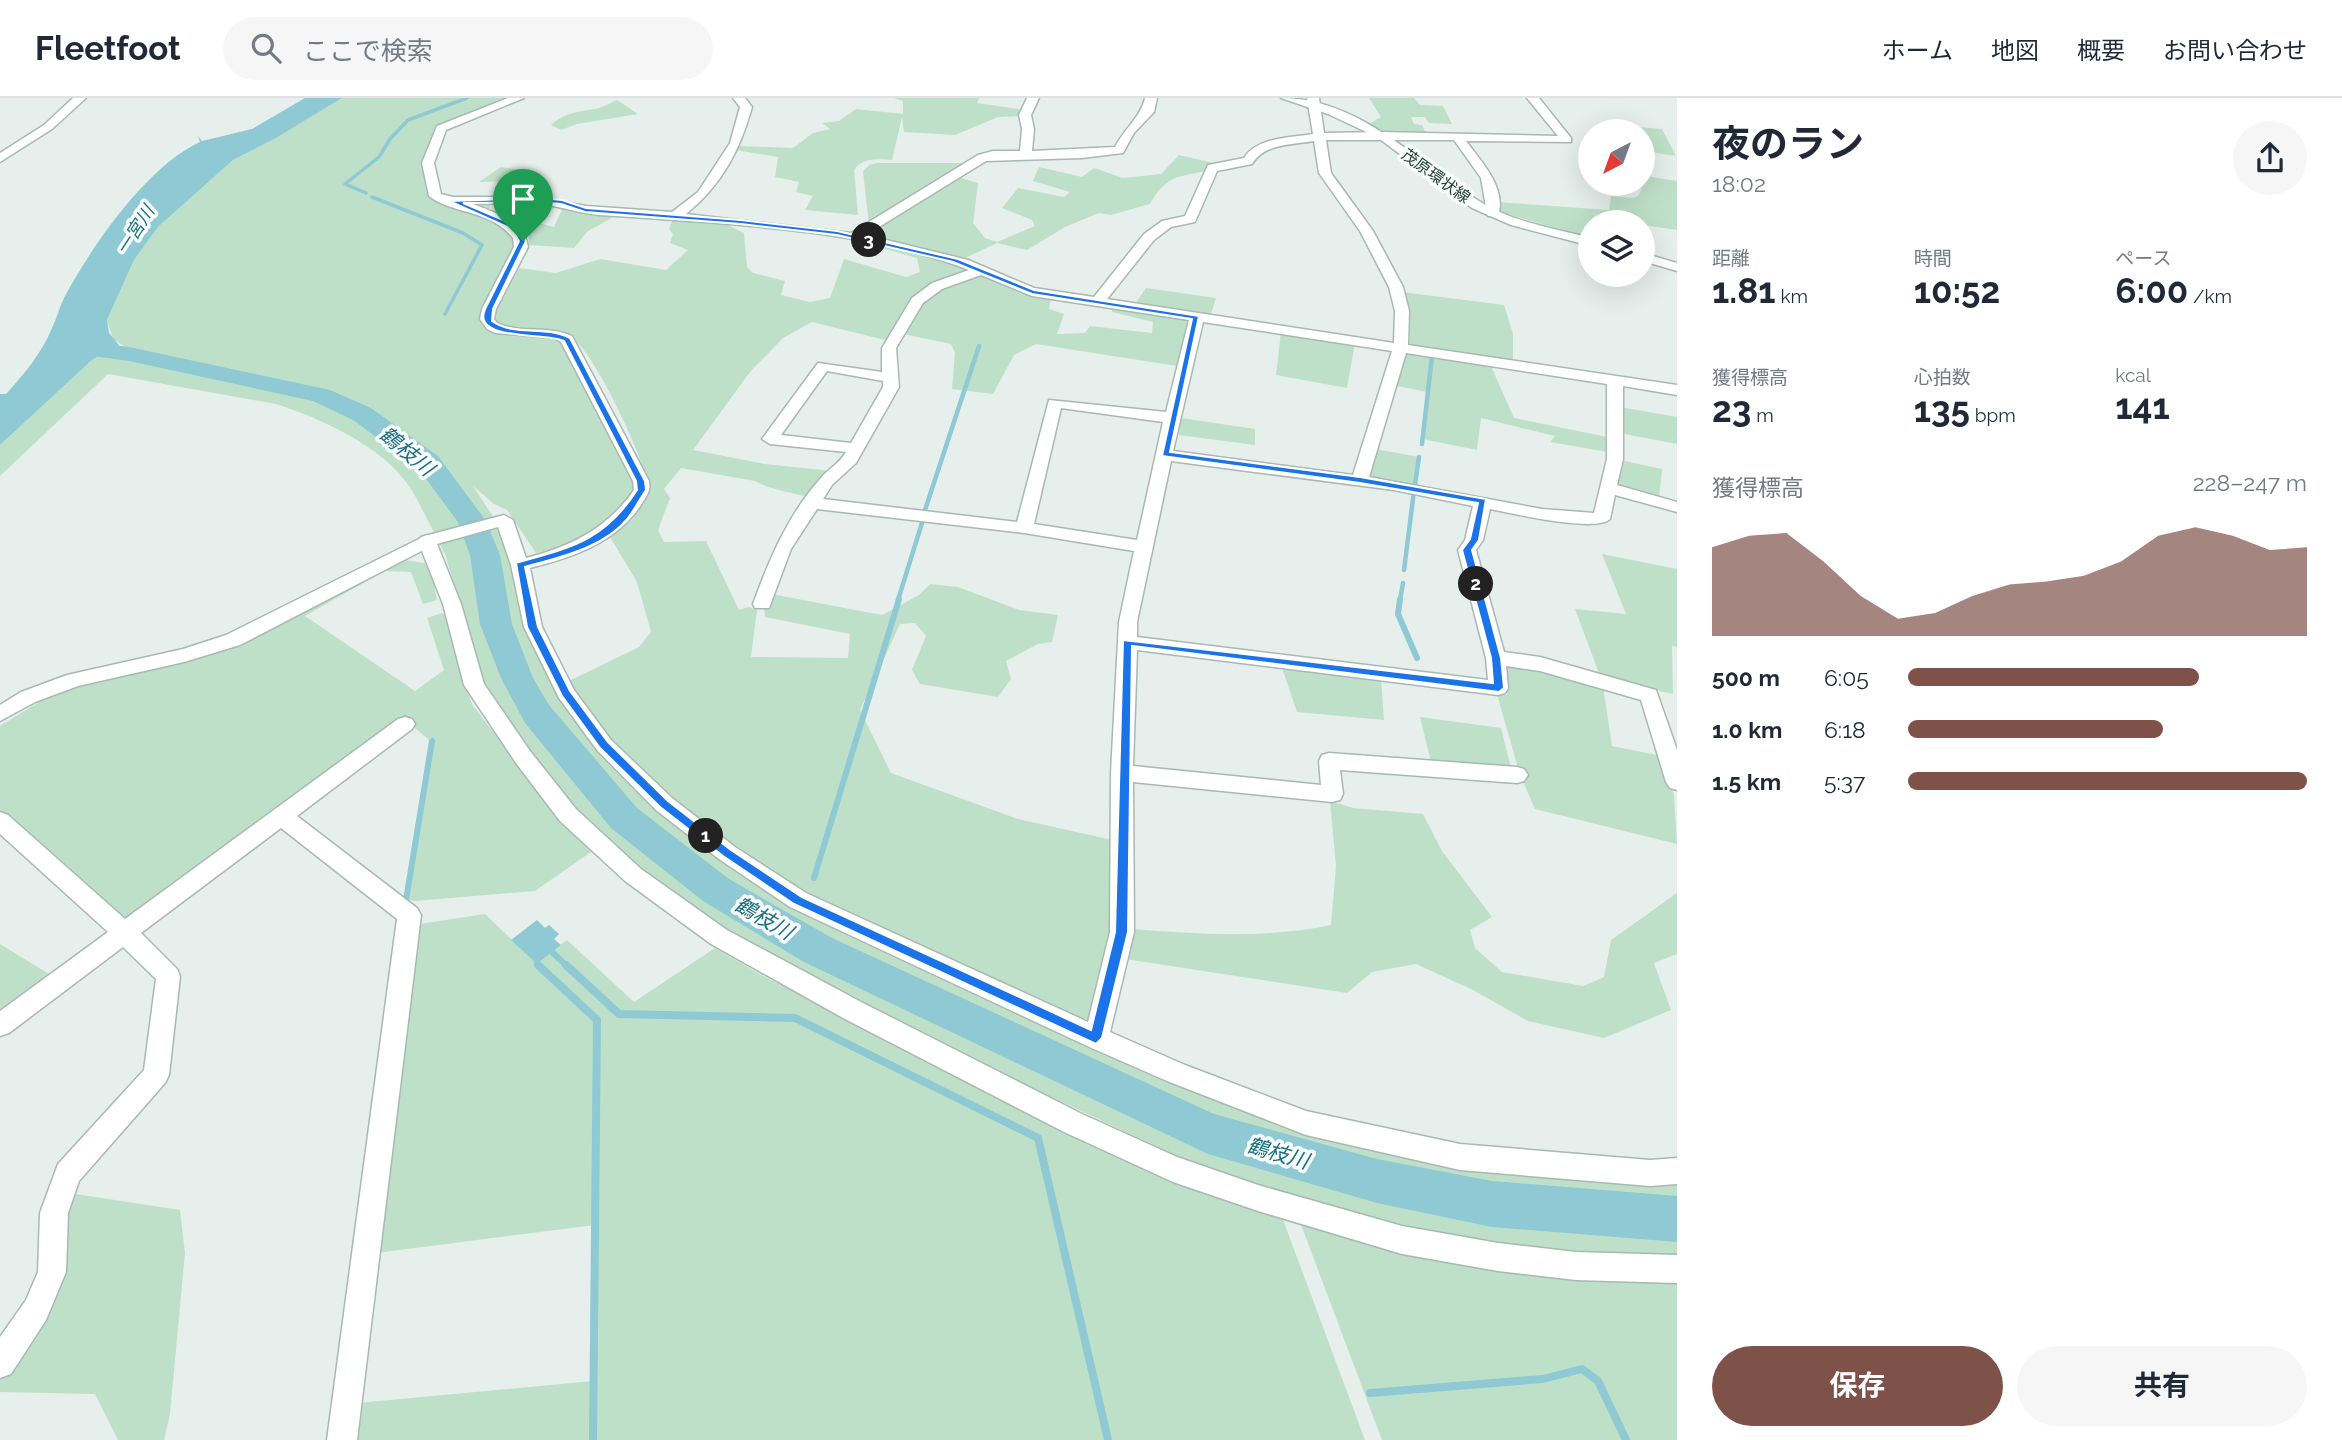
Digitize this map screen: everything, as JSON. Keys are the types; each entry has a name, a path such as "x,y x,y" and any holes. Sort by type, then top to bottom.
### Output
{"street":[{"path":"0,158 48,127 80,98"},
{"path":"518,98 441,128 428,163 435,196 453,201 514,228 523,241 489,309 486,316 488,322 500,331 557,334 567,339 641,481 642,490 633,506 609,531 573,550 520,565"},
{"path":"675,216 703,194 736,144 746,107 739,98"},
{"path":"1026,153 1028,129 1025,115 1033,98"},
{"path":"854,237 982,158 1026,153 1082,154 1119,150 1129,131 1145,117 1151,98"},
{"name":"茂原環状線","path":"1287,98 1315,102 1381,135 1476,205 1493,213 1578,238"},
{"path":"1098,302 1149,237 1167,225 1190,219 1212,168 1248,161 1254,151 1275,142 1318,136 1567,140 1532,98"},
{"path":"1315,102 1325,173 1366,231 1396,287 1402,311 1401,346 1360,480"},
{"path":"1457,137 1487,178 1493,213"},
{"path":"453,201 539,200 562,202 585,210 803,228 956,260 1032,292 1677,390"},
{"path":"1655,261 1677,267"},
{"path":"762,604 782,549 826,482 848,463 891,387 892,378 887,355 922,294 980,271"},
{"path":"1096,1038 1122,932 1122,773 1128,622 1197,317"},
{"path":"856,448 770,439 823,366 892,378"},
{"path":"1165,454 1360,480 1542,514 1601,519 1615,459 1615,381"},
{"path":"1024,528 1055,403 1172,418"},
{"path":"1607,487 1677,507"},
{"path":"1127,642 1499,688 1496,658 1467,550 1474,540 1483,501"},
{"path":"812,503 1024,528 1143,547"},
{"path":"0,714 28,697 74,680 184,655 233,640 432,540 504,520 520,565 533,627 566,693 604,745 664,804 727,853 798,900 1176,1073 1319,1126 1460,1157 1650,1173 1677,1171"},
{"path":"432,540 474,685 523,757 568,815 633,874 719,937 852,1010 1073,1122 1173,1169 1258,1198 1402,1240 1484,1255 1576,1266 1677,1269"},
{"path":"1496,658 1550,667 1649,695 1677,782"},
{"path":"0,1025 405,724"},
{"path":"1122,773 1332,794 1329,761 1517,775"},
{"path":"281,816 409,915 342,1440"},
{"path":"0,821 125,933 168,976 156,1075 68,1173 54,1213 52,1272 36,1310 0,1363"}],"green space":[{"path":"342,98 513,98 438,127 425,163 429,196 512,229 521,241 488,328 506,335 563,341 636,481 633,494 625,508 604,531 581,542 536,553 507,510 494,504 473,486 494,518 477,523 450,480 429,458 359,408 304,388 132,351 113,339 107,320 134,260 158,227 233,160 276,138"},
{"path":"894,98 979,98 977,103 1024,110 1021,116 998,117 955,135 904,132 902,117 892,160 866,161 854,170 858,215 805,210 813,196 796,192 799,182 775,177 778,157 736,150 740,146 793,148 813,133 830,129 822,123 839,121 856,109 903,114 903,101"},
{"path":"1369,98 1414,98 1420,105 1443,106 1452,124 1429,123 1425,117 1411,117 1414,124 1422,125 1427,135 1387,133 1369,124 1381,117"},
{"path":"617,100 638,114 577,124 561,130 551,125 567,115 598,108"},
{"path":"1656,128 1662,129 1676,156 1656,153"},
{"path":"1179,155 1222,165 1173,179 1157,192 1150,204 1111,215 1099,213 1065,227 1027,250 997,243 961,260 863,236 961,178 978,183 973,223 985,238 997,242 1035,226 1032,220 1002,208 1018,188 1064,197 1070,192 1033,181 1039,167 1082,177 1094,168 1123,178 1161,174"},
{"path":"968,163 869,225 863,171 869,165"},
{"path":"501,167 539,173 535,180 479,182"},
{"path":"1656,178 1677,181 1677,230 1655,227 1655,210 1609,210 1611,196 1656,196"},
{"path":"472,202 491,202 489,209 554,227 564,205 619,214 588,231 574,248 529,245 529,236 518,225 469,205"},
{"path":"1497,202 1609,210 1578,210 1578,235 1498,211"},
{"path":"673,219 724,223 744,233 747,267 753,273 785,281 781,295 810,302 830,298 844,259 906,277 920,272 917,258 879,247 863,248 853,242 859,240 935,256 973,271 920,293 889,341 812,322 783,338 750,372 693,450 765,464 832,471 811,498 755,481 681,468 664,489 670,498 658,530 664,542 706,541 739,610 749,607 757,610 751,657 848,658 850,634 765,617 764,604 771,594 882,615 919,595 930,584 958,587 1019,610 1058,615 1052,642 1038,644 1006,661 1011,679 998,697 920,684 912,670 926,636 915,623 900,624 860,710 891,773 1018,819 1117,841 1132,929 1256,934 1331,925 1336,866 1330,801 1353,808 1423,814 1442,851 1492,917 1470,930 1475,948 1502,972 1583,986 1604,977 1611,940 1677,893 1677,954 1654,963 1671,1010 1604,1038 1528,1021 1473,990 1416,964 1372,972 1347,993 1125,959 1099,1007 1084,1021 1075,1025 798,894 669,803 607,740 574,696 571,680 639,647 651,632 637,582 610,537 632,520 647,497 642,465 599,373 576,341 559,331 498,324 494,316 519,268 556,273 600,259 666,270 688,250 670,243 673,234 669,229"},
{"path":"980,273 1024,293 1051,297 1049,309 1064,314 1057,334 1085,333 1090,326 1152,333 1153,322 1112,312 1112,306 1188,318 1177,366 1036,344 1014,355 993,394 952,389 955,353 951,344 903,334 920,300"},
{"path":"1146,288 1216,298 1210,317 1135,304"},
{"path":"1402,292 1504,305 1513,334 1513,361 1410,346 1409,314"},
{"path":"1281,332 1355,343 1347,388 1276,375"},
{"path":"1402,350 1490,364 1514,418 1607,437 1608,452 1550,442 1555,436 1481,418 1477,450 1427,440 1423,438 1427,392 1393,385"},
{"path":"105,353 319,397 366,421 405,449 439,483 470,525 435,534 409,486 383,458 349,435 312,417 276,404 108,374 0,476 0,445 92,360"},
{"path":"1620,407 1677,417 1677,444 1619,433"},
{"path":"1181,418 1255,429 1255,445 1179,435"},
{"path":"1376,449 1419,457 1415,485 1364,478"},
{"path":"1620,460 1662,469 1659,499 1619,488 1614,483"},
{"path":"499,527 515,562 528,627 596,741 774,889 1281,1118 1677,1176 1677,1211 1625,1210 1487,1195 1379,1174 1223,1131 817,943 736,896 628,814 590,773 538,705 500,624 491,555 480,532"},
{"path":"473,534 499,647 517,690 544,732 591,789 625,823 699,884 747,916 822,958 899,996 1150,1113 1253,1155 1336,1180 1432,1200 1530,1214 1677,1226 1677,1260 1498,1247 1392,1227 1210,1172 854,1003 755,952 631,865 554,787 480,682 446,556 439,543"},
{"path":"1602,554 1677,569 1677,647 1672,646 1673,694 1612,680 1599,673 1575,609 1626,614"},
{"path":"398,559 430,564 437,600 423,604 411,572 384,571 305,616 415,691 444,670 427,618 442,613 449,619 472,704 525,774 591,852 535,891 406,900 432,742 406,721 125,925 0,813 0,726 52,694 100,676 193,658"},
{"path":"1512,664 1603,686 1612,746 1662,756 1674,796 1677,844 1535,809 1520,775 1497,694 1507,695 1502,667"},
{"path":"1281,665 1381,678 1384,720 1297,712"},
{"path":"1420,717 1501,728 1511,768 1431,762"},
{"path":"485,914 537,964 567,940 634,1002 715,948 763,976 1045,1113 1282,1217 1365,1440 353,1440 358,1403 593,1381 595,1225 376,1253 413,925"},
{"path":"0,944 54,977 0,1018"},
{"path":"69,1193 180,1210 185,1253 170,1414 164,1440 118,1440 95,1394 0,1392 0,1374"},
{"path":"1300,1222 1677,1280 1677,1440 1382,1440"}],"water":[{"name":"一宮川","path":"305,98 342,98 276,138 233,160 158,227 134,260 107,320 109,333 119,345 92,360 0,445 0,394 6,394 38,355 62,302 89,255 141,188 160,169 200,142 198,136 202,141 252,129"},
{"path":"537,920 545,928 549,925 559,934 554,939 561,945 537,964 511,940"}],"waterway":[{"path":"366,193 345,184 379,157 390,139 408,120 467,98"},
{"path":"372,197 463,233 482,245 445,314"},
{"name":"鶴枝川","path":"66,346 129,354 321,395 362,414 428,462 472,521 485,555 496,624 517,678 537,714 624,818 716,890 818,950 1208,1133 1377,1181 1492,1204 1677,1219"},
{"path":"925,510 979,346"},
{"path":"1422,444 1432,356"},
{"path":"1415,485 1419,457"},
{"path":"1404,570 1414,491"},
{"path":"898,600 922,523"},
{"path":"1400,600 1403,583"},
{"path":"814,878 899,599"},
{"path":"1400,599 1398,614 1417,658"},
{"path":"406,900 432,741"},
{"path":"552,952 568,967"},
{"path":"538,965 597,1020 593,1440"},
{"path":"566,965 619,1014 795,1018 1038,1138 1108,1440"},
{"path":"1370,1393 1543,1379 1582,1369 1598,1381 1626,1440"}],"route":[{"path":"539,200 562,202 585,210 741,222 837,233 956,260 1032,292 1197,317 1165,454 1360,480 1483,501 1474,540 1467,550 1496,658 1499,688 1127,642 1122,773 1122,932 1096,1038 798,900 727,853 664,804 604,745 566,693 533,627 520,565 573,550 609,531 633,506 642,490 641,481 567,339 557,334 500,331 488,322 486,316 489,309 523,241 514,228 453,201 539,200"}]}
